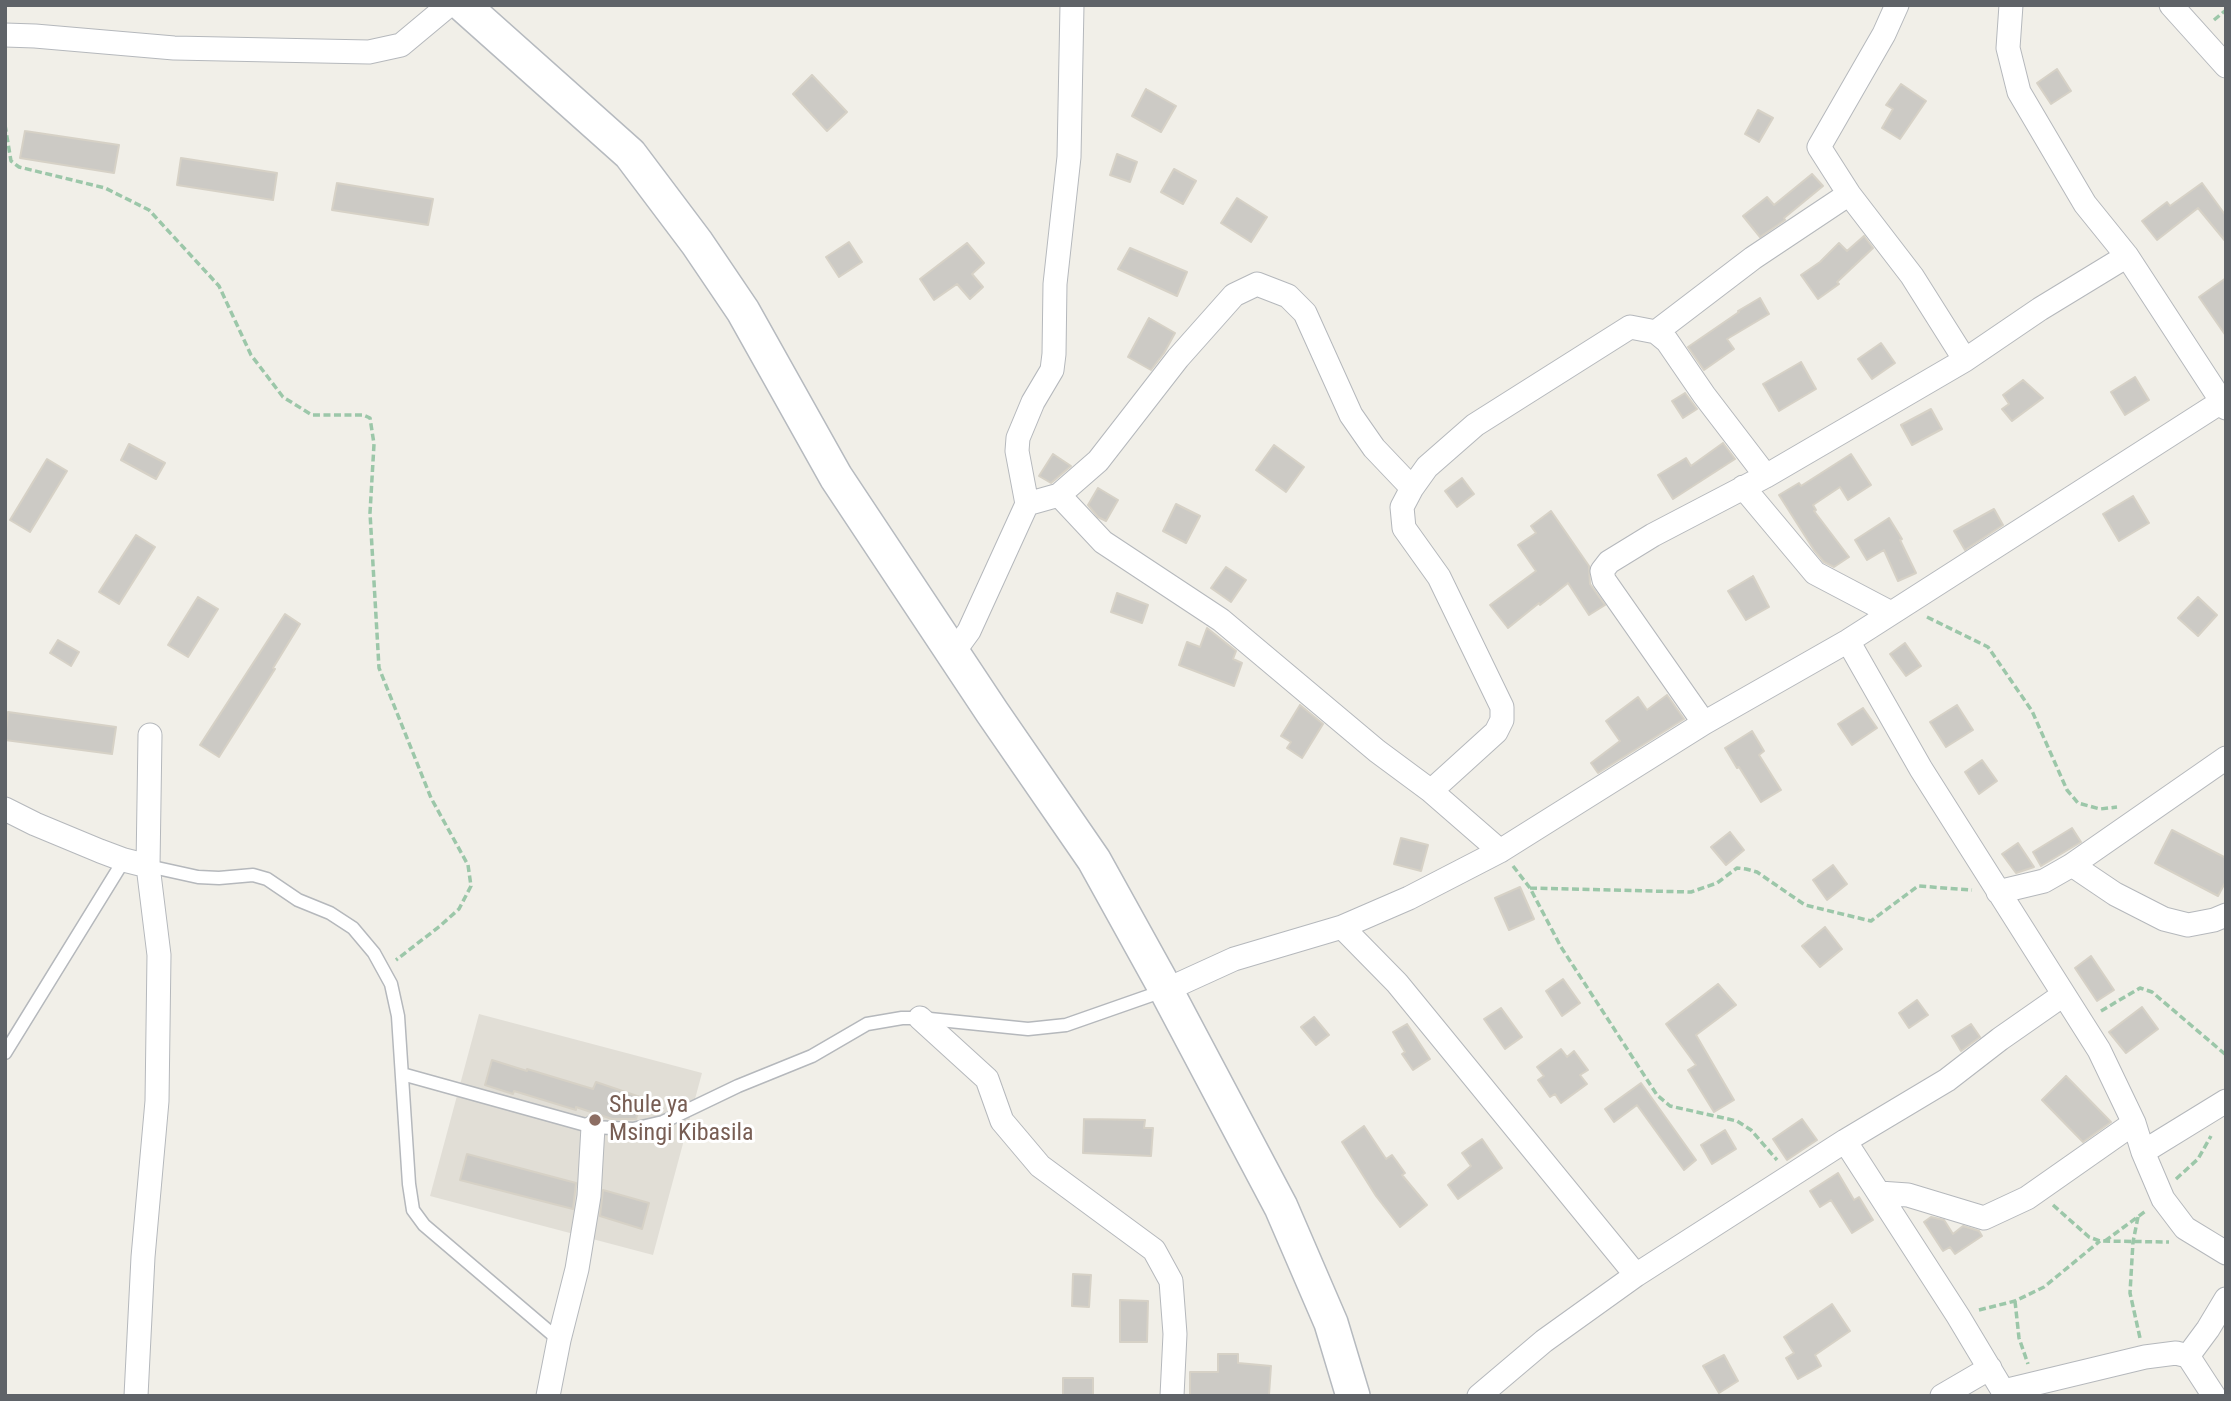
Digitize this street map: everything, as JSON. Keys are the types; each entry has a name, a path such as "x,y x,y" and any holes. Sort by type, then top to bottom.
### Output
{"main road":[{"path":"463,5 631,154 743,311 836,477 1094,860 1281,1207 1331,1323 1353,1396"}],"street":[{"path":"5,35 174,48 369,52 401,45 449,5"},
{"path":"953,653 969,631 1027,504 1017,451 1018,438 1022,424 1052,370 1055,284 1069,157 1072,5"},
{"path":"1897,5 1884,34 1819,147 1849,194 1912,276 1965,360"},
{"path":"1166,990 1234,959 1342,927 1409,898 1500,851 1704,723 1848,641 2224,405 2127,256 2085,204 2019,92 2008,48 2011,5"},
{"path":"2171,5 2226,66"},
{"path":"1656,332 1753,258 1849,194"},
{"path":"1704,723 1604,580 1602,571 1609,562 1965,360 2040,309 2127,256"},
{"path":"1027,504 1059,495 1098,461 1178,358 1234,295 1257,284 1289,296 1305,313 1352,415 1374,449 1412,488"},
{"path":"1431,791 1496,732 1502,720 1502,707 1439,577 1404,528 1402,507 1427,467 1475,425 1630,327 1656,332 1667,341 1704,395 1766,475"},
{"path":"1743,487 1815,573 1897,609"},
{"path":"1059,495 1102,542 1221,620 1377,751 1431,791 1500,851"},
{"path":"1848,641 1921,769 2099,1050 2134,1124 2162,1196 2185,1228 2226,1253"},
{"path":"136,1396 143,1257 157,1087 159,955 148,866 150,735"},
{"path":"1998,892 2044,881 2072,865 2226,758"},
{"path":"5,809 34,824 124,860 148,866"},
{"path":"2072,865 2115,894 2164,919 2188,925 2226,915"},
{"path":"1342,927 1405,993 1636,1275"},
{"path":"1479,1396 1544,1341 1636,1275 1845,1141 1947,1080 2063,995"},
{"path":"920,1018 987,1079 1002,1121 1040,1166 1154,1250 1171,1281 1175,1334 1172,1396"},
{"path":"2143,1152 2226,1101"},
{"path":"1879,1194 1908,1195 1984,1218 2028,1198 2134,1124"},
{"path":"548,1396 559,1340 578,1269 589,1196 593,1127"},
{"path":"1845,1141 1958,1315 2005,1393 2145,1357 2176,1353 2188,1356 2214,1396"},
{"path":"2188,1356 2226,1299"},
{"path":"1942,1396 1990,1368"}],"lane":[{"path":"5,1054 124,860"},
{"path":"148,866 198,877 219,878 253,874 267,878 298,900 330,913 354,928 374,953 391,984 398,1016 413,1210 424,1225 559,1340"},
{"path":"402,1074 593,1127 633,1129 663,1122 738,1086 812,1056 867,1024 920,1018 1028,1030 1066,1025 1166,990"}],"path":[{"path":"5,125 11,161 19,167 105,187 149,210 219,286 251,355 283,397 313,415 363,415 370,418 374,444 370,513 379,668 431,797 468,865 471,886 459,909 383,969"},
{"path":"1897,609 1988,648 2032,711 2067,790 2078,803 2100,810 2119,807"},
{"path":"1500,851 1530,888 1561,947 1657,1094 1670,1106 1737,1122 1751,1130 1791,1176"},
{"path":"1530,888 1691,892 1717,883 1737,868 1757,872 1805,905 1871,921 1918,886 1998,892"},
{"path":"2077,1017 2096,1014 2140,988 2152,992 2226,1055"},
{"path":"1958,1315 2015,1301 2044,1287 2162,1196 2198,1158 2211,1135"},
{"path":"2028,1198 2056,1206 2089,1237 2102,1241 2202,1240"},
{"path":"2138,1217 2133,1242 2130,1293 2145,1357"},
{"path":"2015,1301 2019,1338 2034,1384"}],"shaded area":[{"path":"479,1014 702,1073 653,1255 430,1196"}],"building":[{"path":"2057,69 2071,91 2051,104 2037,83"},
{"path":"812,75 847,112 827,131 793,94"},
{"path":"1901,84 1926,101 1900,139 1882,128 1893,109 1886,105"},
{"path":"1146,89 1176,106 1161,132 1132,116"},
{"path":"1758,110 1773,118 1759,142 1745,134"},
{"path":"25,131 119,145 114,173 20,158"},
{"path":"1117,154 1137,162 1130,182 1110,175"},
{"path":"181,158 277,173 273,200 177,185"},
{"path":"1174,169 1196,181 1183,204 1161,192"},
{"path":"1812,174 1823,186 1784,218 1785,220 1760,237 1743,216 1767,197 1774,205"},
{"path":"337,183 433,199 428,225 332,210"},
{"path":"2202,183 2226,216 2226,242 2198,208 2157,240 2142,221 2167,202 2170,206"},
{"path":"1237,198 1267,217 1251,242 1221,223"},
{"path":"1864,236 1873,248 1837,282 1839,284 1818,299 1801,275 1820,262 1839,243 1847,251"},
{"path":"849,242 862,262 839,277 826,257"},
{"path":"967,243 984,263 972,274 983,287 970,299 957,284 934,300 920,279"},
{"path":"1130,248 1187,272 1177,296 1118,269"},
{"path":"2226,278 2226,336 2199,297"},
{"path":"1760,298 1769,314 1727,339 1734,349 1704,370 1688,347"},
{"path":"1149,318 1175,333 1151,370 1128,357"},
{"path":"1881,343 1895,363 1872,379 1858,359"},
{"path":"1801,362 1816,389 1779,411 1763,384"},
{"path":"2135,377 2149,400 2125,415 2111,392"},
{"path":"2023,380 2043,398 2012,421 2002,409 2009,404 2003,395"},
{"path":"1685,393 1697,409 1683,418 1672,401"},
{"path":"1931,409 1942,429 1912,445 1901,425"},
{"path":"1723,443 1735,459 1673,499 1658,475 1686,458 1691,466"},
{"path":"129,444 165,463 156,479 121,460"},
{"path":"1274,445 1304,467 1286,492 1256,470"},
{"path":"1053,454 1071,466 1051,483 1039,476"},
{"path":"1851,454 1871,485 1848,500 1840,487 1813,505 1816,510 1814,511 1849,557 1834,567 1824,562 1814,550 1779,495 1799,483 1801,486"},
{"path":"47,459 67,471 30,532 10,520"},
{"path":"1462,478 1474,494 1457,507 1445,491"},
{"path":"1098,488 1118,500 1106,521 1098,517 1088,505"},
{"path":"2133,496 2149,523 2119,541 2103,514"},
{"path":"1176,504 1200,516 1186,543 1163,531"},
{"path":"1994,509 2003,525 1965,550 1954,531"},
{"path":"1551,511 1589,566 1590,584 1605,605 1589,615 1568,583 1508,628 1490,605 1536,571 1518,545 1536,533 1531,526"},
{"path":"1889,518 1902,539 1900,540 1916,573 1898,581 1884,550 1867,560 1855,540"},
{"path":"136,535 155,547 119,604 99,592"},
{"path":"1226,567 1246,580 1231,602 1211,588"},
{"path":"1753,576 1769,607 1746,620 1728,591"},
{"path":"1117,593 1148,605 1142,623 1111,612"},
{"path":"198,597 218,609 188,657 168,645"},
{"path":"2198,597 2217,615 2198,636 2178,618"},
{"path":"285,614 300,624 219,757 200,745"},
{"path":"1207,628 1236,651 1233,659 1242,663 1234,686 1179,665 1187,642 1200,647"},
{"path":"58,640 79,652 71,666 50,653"},
{"path":"1905,643 1921,666 1906,676 1890,654"},
{"path":"1667,695 1684,719 1598,773 1591,763 1620,741 1606,721 1638,697 1647,710"},
{"path":"1300,705 1323,724 1302,758 1287,748 1291,742 1281,736"},
{"path":"1957,705 1973,730 1946,747 1930,722"},
{"path":"1863,708 1877,728 1852,745 1838,724"},
{"path":"8,712 116,727 112,754 5,740"},
{"path":"1752,731 1764,751 1759,755 1781,790 1761,802 1725,748"},
{"path":"1982,760 1997,781 1979,794 1965,772"},
{"path":"2072,828 2081,842 2041,866 2033,852"},
{"path":"2172,830 2226,858 2226,881 2218,896 2155,863"},
{"path":"1730,832 1744,850 1726,865 1711,847"},
{"path":"1401,838 1428,845 1421,871 1394,864"},
{"path":"2018,843 2034,867 2016,873 2002,854"},
{"path":"1833,865 1847,884 1827,900 1813,880"},
{"path":"1520,887 1534,919 1509,930 1495,898"},
{"path":"1825,927 1842,949 1820,967 1802,946"},
{"path":"2091,956 2114,990 2097,1001 2075,968"},
{"path":"1563,979 1580,1003 1562,1016 1546,991"},
{"path":"1718,984 1736,1005 1696,1035 1734,1100 1714,1112 1688,1070 1696,1065 1666,1024"},
{"path":"1917,1000 1928,1015 1909,1028 1899,1013"},
{"path":"2142,1007 2158,1029 2126,1053 2109,1032"},
{"path":"1501,1008 1522,1037 1505,1049 1484,1019"},
{"path":"1314,1017 1329,1035 1316,1045 1301,1027"},
{"path":"1407,1024 1430,1059 1413,1070 1402,1054 1405,1052 1393,1032"},
{"path":"1971,1024 1980,1037 1961,1051 1952,1036"},
{"path":"1561,1049 1567,1057 1574,1051 1588,1070 1580,1075 1587,1084 1561,1103 1555,1094 1550,1097 1538,1080 1544,1076 1537,1067"},
{"path":"492,1060 593,1089 596,1082 643,1098 636,1119 612,1119 576,1107 576,1110 485,1085"},
{"path":"2066,1076 2111,1122 2083,1142 2042,1100"},
{"path":"1641,1083 1696,1160 1684,1170 1637,1105 1614,1122 1605,1109"},
{"path":"1084,1119 1145,1120 1144,1128 1153,1128 1151,1156 1083,1153"},
{"path":"1802,1119 1817,1140 1787,1160 1773,1139"},
{"path":"1364,1126 1386,1159 1392,1155 1405,1173 1402,1175 1427,1205 1400,1227 1376,1196 1342,1142"},
{"path":"1725,1130 1736,1149 1712,1164 1701,1145"},
{"path":"1482,1139 1502,1168 1458,1199 1448,1185 1471,1166 1462,1153"},
{"path":"467,1154 576,1183 573,1209 460,1180"},
{"path":"1838,1173 1854,1200 1859,1197 1873,1220 1852,1233 1831,1200 1820,1207 1810,1191"},
{"path":"603,1190 649,1203 642,1229 600,1216"},
{"path":"1931,1217 1944,1220 1953,1234 1963,1226 1979,1231 1982,1236 1955,1254 1950,1247 1943,1251 1924,1222"},
{"path":"1073,1274 1091,1275 1089,1307 1072,1306"},
{"path":"1120,1300 1148,1301 1147,1342 1120,1342"},
{"path":"1832,1304 1850,1331 1815,1355 1821,1366 1798,1379 1786,1358 1794,1353 1784,1337"},
{"path":"1218,1354 1238,1354 1238,1363 1271,1366 1269,1395 1190,1396 1190,1372 1218,1372"},
{"path":"1724,1355 1738,1381 1719,1393 1703,1366"},
{"path":"1063,1378 1093,1378 1093,1396 1063,1396"}],"place":[{"name":"Shule ya Msingi Kibasila","path":"595,1120"}]}
